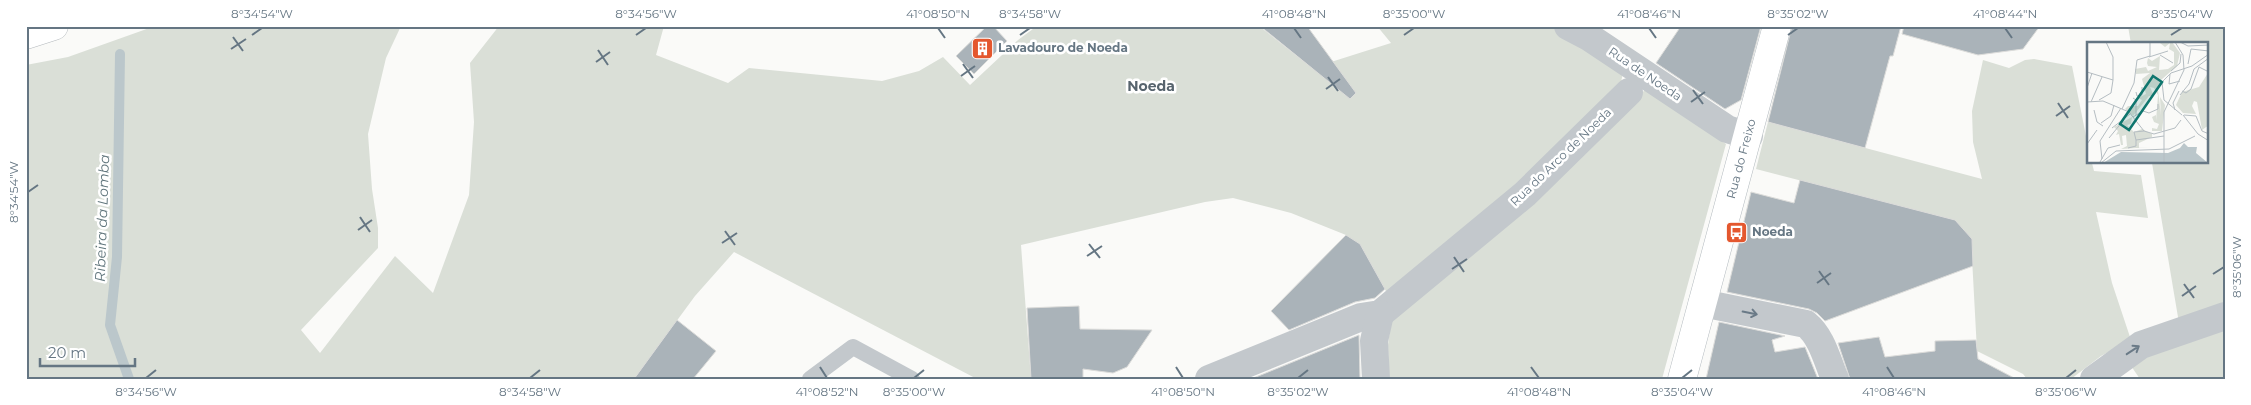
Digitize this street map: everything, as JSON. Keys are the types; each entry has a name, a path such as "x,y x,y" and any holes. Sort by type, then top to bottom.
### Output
{"main road":[{"path":"26,35 54,26"},
{"name":"Rua do Freixo","path":"1682,379 1749,136 1777,26"}],"street":[{"name":"Rua de Noeda","path":"1568,26 1589,37 1637,84 1727,129 1749,136"},
{"name":"Rua do Arco de Noeda","path":"1208,379 1361,317 1380,314 1526,194 1637,84"},
{"path":"1702,304 1806,324 1822,345 1835,379"},
{"path":"1376,379 1374,340 1380,314"},
{"path":"2094,379 2141,345 2225,316"}],"lane":[{"path":"810,379 853,347 912,379"}],"shaded area":[{"path":"155,26 401,26 386,58 368,134 372,189 378,228 378,248 301,330 320,353 395,256 433,293 469,195 474,122 470,63 499,26 664,26 656,55 728,83 749,68 882,81 919,71 943,57 970,85 1018,40 1037,26 1259,26 1312,68 1391,43 1377,26 1551,26 1623,72 1620,88 1519,189 1387,293 1360,245 1346,235 1291,213 1233,198 1205,202 1021,245 1031,379 977,379 734,252 695,296 634,379 26,379 26,65 68,57"},
{"path":"2128,26 2225,26 2225,308 2179,323 2152,164 2208,164 2208,42 2131,42"},
{"path":"2034,59 2072,66 2087,141 2087,164 2092,164 2094,171 2141,175 2148,218 2096,212 2112,283 2131,340 2101,356 2071,379 2027,379 2023,374 1977,351 1971,239 1955,220 1756,169 1768,122 1982,179 1973,142 1972,111 1983,60 2009,68 2025,60"},
{"path":"1647,88 1726,144 1662,379 1389,379 1388,345 1392,313 1531,200"},
{"path":"2225,327 2225,379 2140,379 2129,363"}],"building":[{"name":"Lavadouro de Noeda","path":"987,26 993,26 1007,41 974,74 956,56"},
{"path":"1260,26 1307,26 1356,93 1350,99"},
{"path":"1681,26 1761,26 1741,100 1725,109 1656,63"},
{"path":"1792,26 1901,26 1893,56 1890,56 1865,148 1768,122"},
{"path":"1904,26 2040,26 2023,49 1978,55 1902,34"},
{"path":"1800,180 1955,220 1972,239 1973,266 1825,321 1817,313 1809,309 1727,292 1751,192 1794,203"},
{"path":"1346,235 1360,244 1385,289 1375,298 1355,302 1289,330 1271,311"},
{"path":"1079,306 1080,329 1152,330 1127,367 1113,373 1083,369 1083,379 1031,379 1027,308"},
{"path":"677,320 716,351 693,379 634,379"},
{"path":"1719,322 1785,336 1772,340 1775,352 1805,347 1818,379 1706,379"},
{"path":"1359,335 1360,379 1251,379"},
{"path":"1879,337 1885,357 1935,351 1935,341 1976,340 1978,359 2016,379 1850,379 1838,343"}],"waterway":[{"name":"Ribeira da Lomba","path":"120,54 117,257 110,325 129,379"}],"place":[{"name":"Lavadouro de Noeda","path":"982,48"},
{"name":"Noeda","path":"1736,232"}],"district":[{"name":"Noeda","path":"1151,86"}]}
